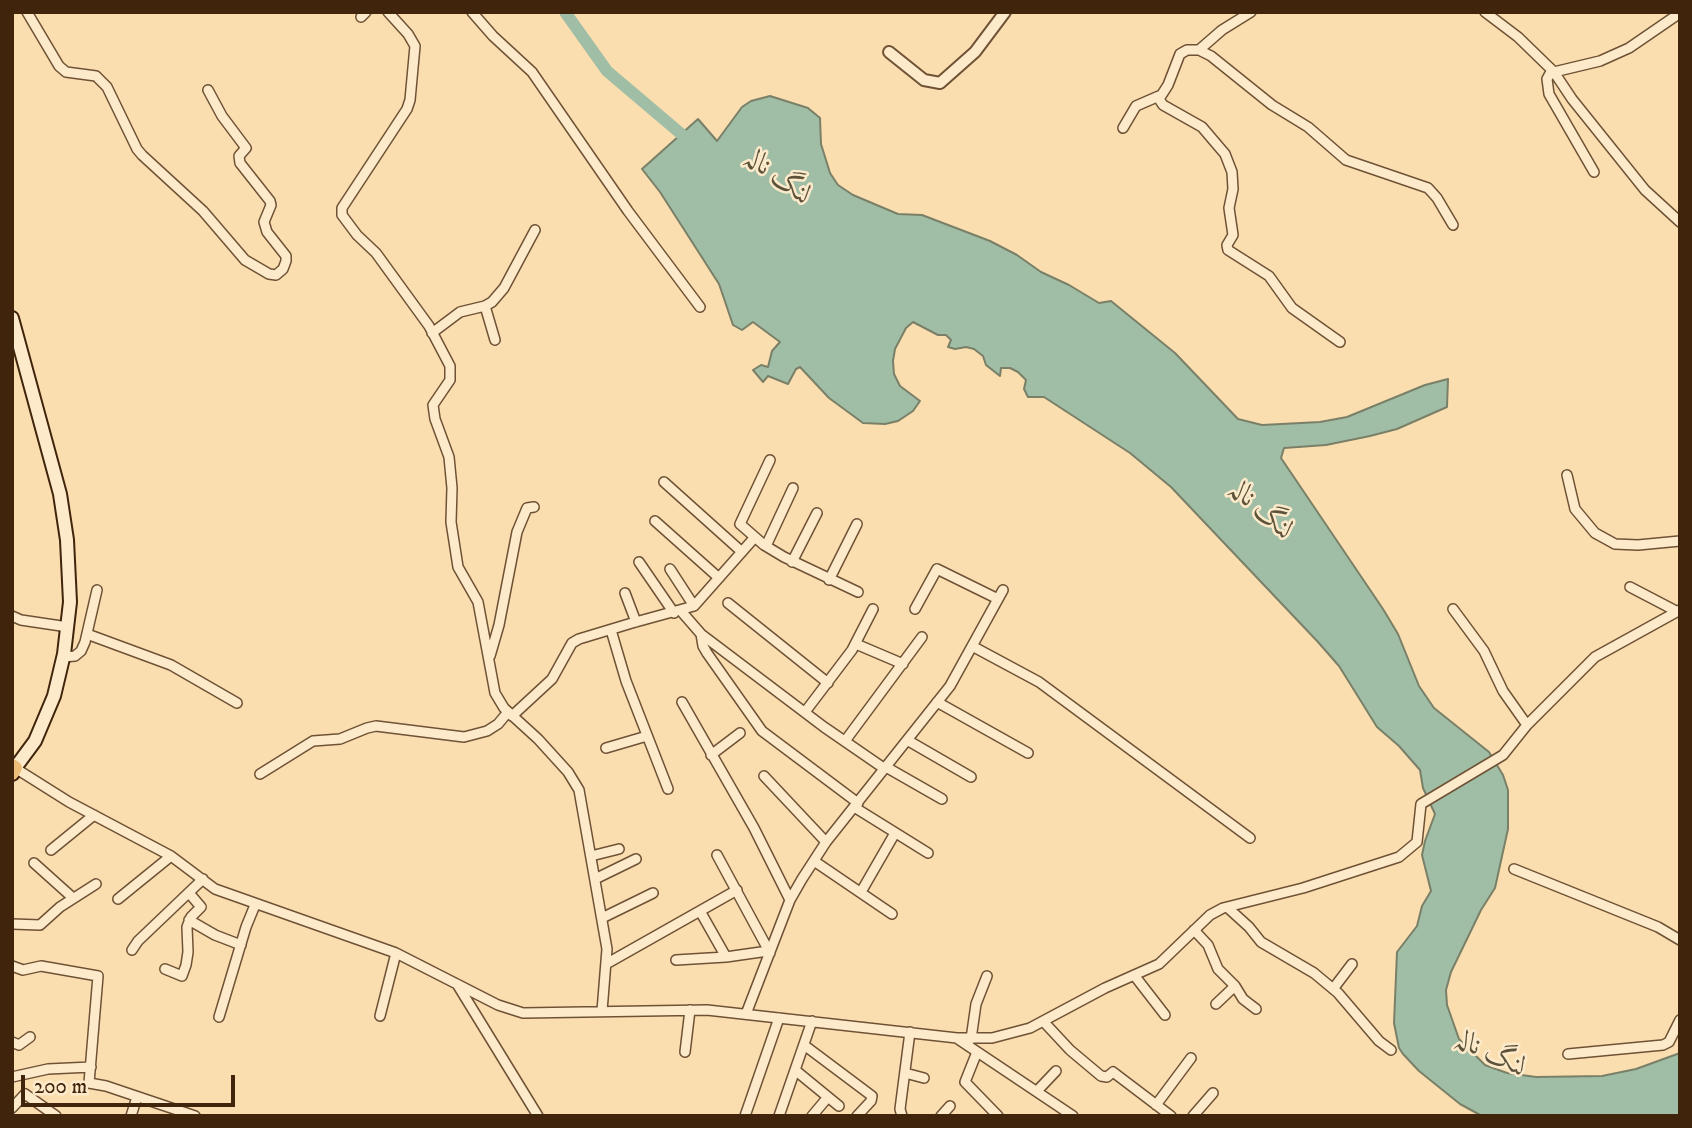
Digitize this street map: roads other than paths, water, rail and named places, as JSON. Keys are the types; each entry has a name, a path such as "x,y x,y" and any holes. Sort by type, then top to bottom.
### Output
{"main road":[{"path":"12,318 60,494 69,566 68,628 54,696 35,741 13,769"}],"street":[{"path":"27,12 59,66 66,72 96,76 107,86 142,156 203,211 245,260 276,275 285,266 286,256 270,236 264,222 270,201 240,163 239,156 246,148 222,116 208,90"},
{"path":"388,12 415,46 410,100 407,109 342,208 342,215 376,253 432,332 450,366 451,375 433,405 435,419 449,457 451,522 458,567 478,602 495,693 510,714 569,772 579,790 607,948 602,1011"},
{"path":"472,12 493,36 532,72 628,211 700,307"},
{"path":"889,52 923,80 940,83 975,52 1005,12"},
{"path":"1199,50 1222,30 1251,12"},
{"path":"1485,12 1518,37 1553,71 1645,190 1680,222"},
{"path":"1594,172 1549,94 1547,79 1553,71 1600,61 1629,48 1680,13"},
{"path":"1123,128 1136,106 1158,96 1168,85 1180,54 1187,50 1199,50 1211,56 1272,105 1308,127 1346,160 1428,188 1453,225"},
{"path":"1158,96 1163,105 1202,127 1225,154 1232,172 1233,189 1229,208 1233,235 1227,245 1228,250 1269,276 1292,308 1340,342"},
{"path":"432,332 460,312 485,306 504,288 535,230"},
{"path":"485,306 495,340"},
{"path":"770,460 740,524 766,546 792,562 858,592"},
{"path":"1567,475 1575,509 1595,533 1615,544 1680,541"},
{"path":"664,482 742,552"},
{"path":"766,546 793,488"},
{"path":"489,658 499,625 517,531 527,508 534,507"},
{"path":"792,562 817,513"},
{"path":"655,521 719,578"},
{"path":"829,580 857,524"},
{"path":"260,774 313,741 340,739 376,726 464,737 487,731 552,679 572,643 694,606 755,537"},
{"path":"639,562 678,612 701,634 845,741 886,768 942,799"},
{"path":"670,569 694,606"},
{"path":"915,609 937,569 998,599"},
{"path":"1630,587 1678,611"},
{"path":"63,657 75,656 81,652 97,590"},
{"path":"746,1014 790,900 826,842 950,686 1003,590"},
{"path":"625,593 636,622"},
{"path":"728,603 828,683"},
{"path":"806,712 856,644 873,609"},
{"path":"1453,609 1484,651 1503,691 1527,725"},
{"path":"13,769 94,816 172,856 215,889 396,953 498,1005 523,1013 690,1010 957,1038 992,1038 1030,1028 1159,964 1210,915 1227,907 1356,873 1399,857 1417,842 1421,804 1503,755 1527,725 1595,657 1678,611"},
{"path":"12,616 20,620 68,628"},
{"path":"611,630 615,649 668,789"},
{"path":"701,634 706,653 762,732 856,805 928,853"},
{"path":"87,635 171,665 237,703"},
{"path":"845,741 922,638"},
{"path":"856,644 902,664"},
{"path":"972,646 1049,689 1250,838"},
{"path":"682,702 754,828 790,900"},
{"path":"937,702 1028,753"},
{"path":"711,755 740,733"},
{"path":"606,748 647,736"},
{"path":"907,740 971,777"},
{"path":"764,776 826,842"},
{"path":"51,850 94,816"},
{"path":"861,892 895,833"},
{"path":"591,856 619,849"},
{"path":"717,855 769,952"},
{"path":"118,899 172,856"},
{"path":"595,879 636,859"},
{"path":"814,861 892,914"},
{"path":"34,863 73,898"},
{"path":"1514,869 1658,927 1680,940"},
{"path":"132,950 138,941 204,880"},
{"path":"12,924 40,925 51,914 96,884"},
{"path":"606,964 737,890"},
{"path":"165,969 182,976 188,952 187,927 189,920 201,907 189,893"},
{"path":"602,918 653,893"},
{"path":"219,1017 255,905"},
{"path":"1227,907 1261,942 1314,973 1333,989 1379,1041 1391,1050"},
{"path":"700,911 726,957"},
{"path":"189,920 215,935 241,945"},
{"path":"1194,930 1208,945 1218,969 1235,986 1243,999 1256,1009"},
{"path":"676,960 769,952"},
{"path":"380,1016 396,953"},
{"path":"1333,989 1352,964"},
{"path":"12,967 23,970 41,966 98,976 89,1083 195,1116"},
{"path":"1134,975 1166,1015"},
{"path":"971,1039 976,1004 987,976"},
{"path":"456,983 538,1116"},
{"path":"1216,1004 1235,986"},
{"path":"685,1052 690,1010"},
{"path":"745,1116 779,1018"},
{"path":"1568,1054 1663,1045 1669,1042 1680,1020"},
{"path":"779,1116 812,1021"},
{"path":"1043,1021 1070,1051 1101,1076 1107,1077 1114,1072 1171,1116"},
{"path":"902,1116 900,1109 910,1032"},
{"path":"12,1042 19,1045 30,1037"},
{"path":"957,1038 1070,1115"},
{"path":"804,1045 872,1096 871,1101 857,1116"},
{"path":"976,1052 965,1082 998,1116"},
{"path":"1156,1105 1191,1058"},
{"path":"12,1077 48,1069 91,1067"},
{"path":"795,1070 839,1106"},
{"path":"1037,1091 1056,1071"},
{"path":"905,1073 924,1078"},
{"path":"1194,1116 1213,1093"},
{"path":"12,1108 25,1094 56,1116"},
{"path":"131,1116 137,1097"},
{"path":"811,1116 828,1097"},
{"path":"163,1116 165,1105"},
{"path":"941,1116 950,1106"}],"water":[{"path":"770,96 808,108 820,118 821,144 830,173 838,185 853,195 898,214 922,215 990,241 1099,303 1111,301 1175,353 1238,419 1262,425 1320,422 1347,417 1425,385 1448,379 1447,407 1397,429 1370,436 1326,445 1284,448 1281,458 1383,609 1398,634 1419,686 1434,708 1489,752 1503,775 1508,790 1508,829 1495,888 1481,910 1451,972 1446,990 1447,1005 1459,1039 1485,1065 1507,1073 1536,1077 1602,1076 1636,1069 1680,1053 1680,1116 1482,1116 1460,1104 1419,1071 1403,1054 1399,1048 1394,1023 1397,952 1417,926 1422,906 1431,891 1422,855 1435,814 1423,788 1420,770 1399,746 1377,727 1339,666 1318,642 1171,487 1130,453 1044,397 1028,397 1024,389 1026,380 1018,372 1001,368 1000,376 986,365 983,356 974,349 948,347 951,340 946,335 938,335 913,322 906,328 895,349 894,374 900,386 920,401 913,411 898,421 885,424 863,423 829,398 800,367 796,369 788,384 768,376 763,382 753,370 761,365 768,367 772,351 780,342 753,322 742,330 733,325 719,284 660,192 642,169 698,119 717,141 742,107 751,101"}],"waterway":[{"name":"لنگ نالہ","path":"565,12 607,71 693,144"}]}
